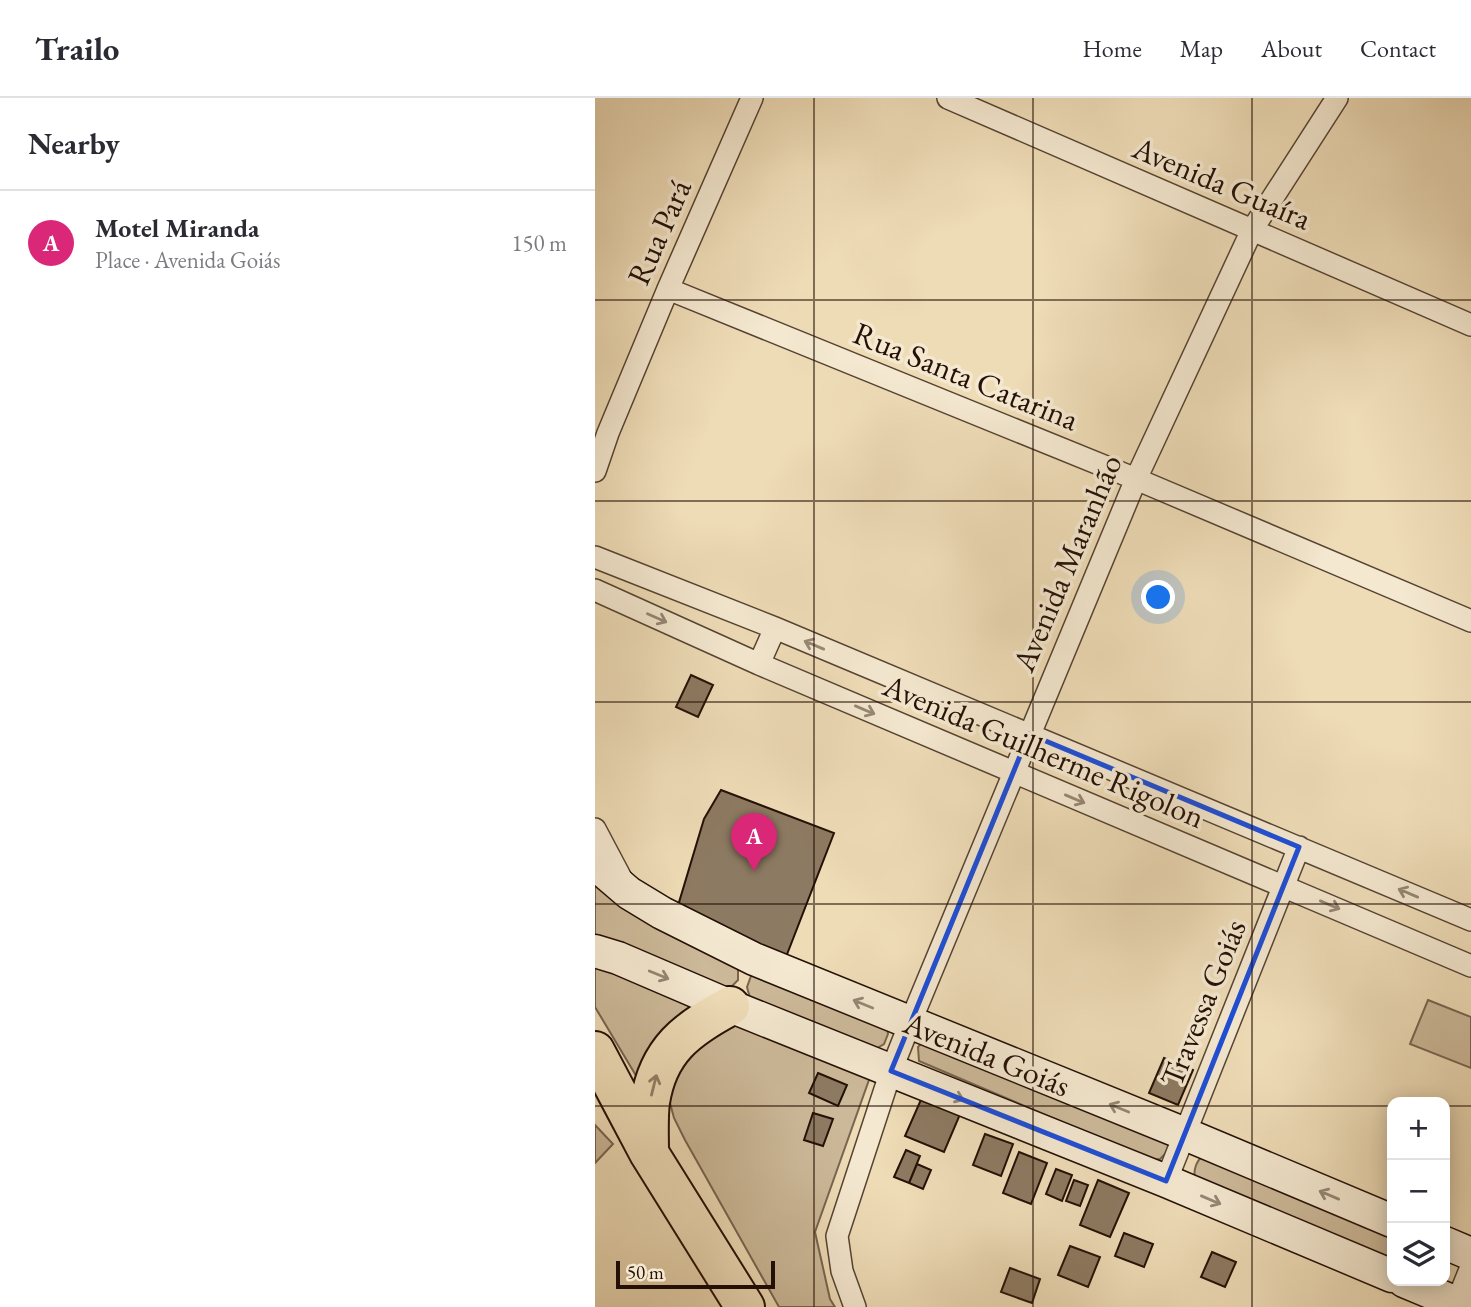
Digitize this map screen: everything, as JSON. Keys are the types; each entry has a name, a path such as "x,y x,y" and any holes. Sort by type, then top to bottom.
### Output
{"highway":[{"path":"649,1153 650,1104 661,1064 668,1052 698,1023 730,1006"},
{"path":"595,1052 649,1153 745,1307"},
{"path":"595,1102 649,1153"}],"main road":[{"name":"Avenida Goiás","path":"595,864 629,893 662,913 754,959 1387,1219"},
{"name":"Avenida Goiás","path":"595,951 618,958 730,1006 1166,1181 1387,1274"},
{"path":"730,1006 754,959"},
{"path":"1450,1245 1471,1254"},
{"path":"1415,1286 1459,1306"}],"street":[{"name":"Rua Pará","path":"595,471 607,433 752,98"},
{"name":"Avenida Guaíra","path":"948,98 1471,326"},
{"name":"Avenida Maranhão","path":"855,1307 842,1271 837,1236 891,1071 910,1023 1136,480 1252,230 1337,98"},
{"name":"Rua Santa Catarina","path":"668,289 1136,480 1471,621"},
{"name":"Avenida Guilherme Rigolon","path":"595,557 775,628 1471,920"},
{"name":"Avenida Guilherme Rigolon","path":"595,590 1014,774 1471,966"},
{"path":"759,664 775,628"},
{"path":"595,829 629,893"},
{"name":"Travessa Goiás","path":"1166,1181 1299,847"},
{"path":"1459,1306 1471,1267"}],"highlighted area":[{"path":"1029,734 1299,847 1166,1181 891,1071"}],"shaded area":[{"path":"595,881 653,925 738,967 738,980 727,991 595,942"},
{"path":"595,962 704,1007 641,1084 595,1007"},
{"path":"761,972 886,1023 888,1034 884,1044 874,1050 750,998 747,987 751,976"},
{"path":"1428,1000 1471,1017 1471,1068 1410,1044"},
{"path":"736,1022 870,1077 815,1232 830,1299 835,1307 779,1307 674,1118 668,1083 685,1048"},
{"path":"925,1039 1169,1141 1167,1152 1160,1159 1152,1160 919,1061 918,1047"},
{"path":"595,1125 613,1144 595,1163"},
{"path":"1204,1154 1387,1231 1387,1261 1195,1181 1194,1173"}],"building":[{"path":"691,675 713,685 698,717 676,707"},
{"path":"721,790 834,833 786,957 677,909 704,819"},
{"path":"1164,1058 1193,1070 1178,1105 1149,1093"},
{"path":"818,1073 847,1085 838,1106 809,1093"},
{"path":"923,1095 961,1112 944,1152 905,1136"},
{"path":"813,1113 833,1119 823,1146 804,1140"},
{"path":"985,1134 1013,1144 1001,1176 973,1165"},
{"path":"906,1150 920,1156 909,1183 894,1177"},
{"path":"1019,1152 1047,1163 1031,1204 1003,1193"},
{"path":"917,1164 931,1170 923,1189 909,1183"},
{"path":"1056,1169 1072,1175 1062,1201 1046,1194"},
{"path":"1074,1180 1088,1185 1080,1206 1066,1201"},
{"path":"1098,1180 1129,1193 1110,1237 1080,1225"},
{"path":"1124,1233 1153,1244 1144,1267 1115,1256"},
{"path":"1070,1246 1100,1257 1088,1287 1058,1275"},
{"path":"1212,1252 1236,1262 1225,1287 1201,1277"},
{"path":"1010,1268 1040,1279 1032,1303 1001,1292"}],"place":[{"name":"Motel Miranda","path":"754,871"}]}
